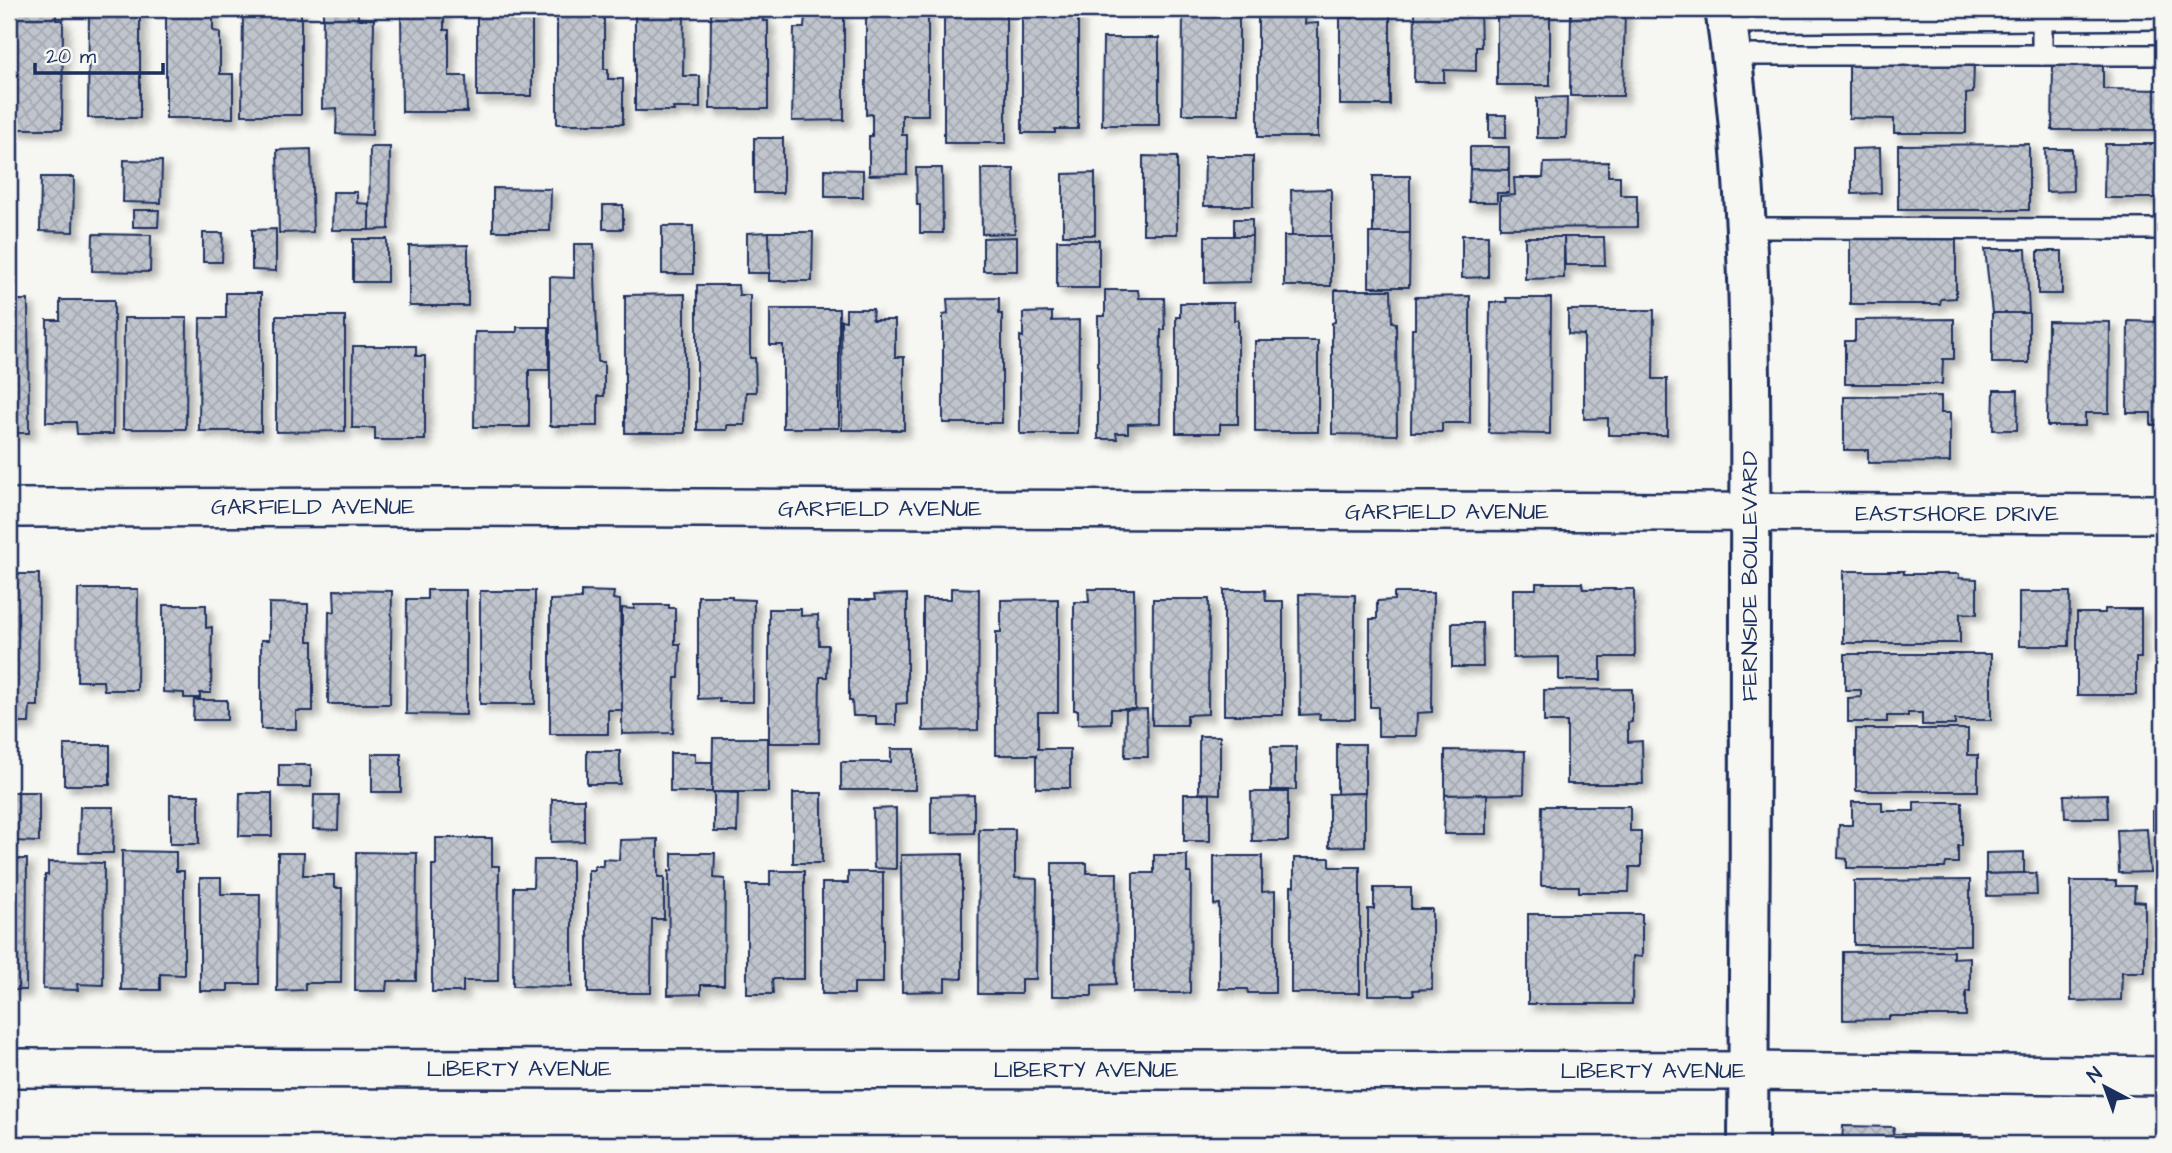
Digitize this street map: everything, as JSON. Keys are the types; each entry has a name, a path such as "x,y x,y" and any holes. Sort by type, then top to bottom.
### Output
{"main road":[{"name":"FERNSIDE BOULEVARD","path":"1727,29 1740,132 1749,271 1751,513 1748,1144"}],"street":[{"name":"GARFIELD AVENUE","path":"9,508 473,507 1751,513"},
{"name":"EASTSHORE DRIVE","path":"1751,513 2163,514"},
{"name":"LIBERTY AVENUE","path":"9,1068 1749,1071 2163,1076"}],"lane":[{"path":"1727,29 2163,19"},
{"path":"2042,20 2042,55"},
{"path":"1727,29 2042,55 2163,55"},
{"path":"1746,228 2163,229"}],"building":[{"path":"166,9 213,9 213,31 220,32 220,74 233,74 233,118 166,118"},
{"path":"243,9 301,9 301,115 242,115"},
{"path":"444,9 444,30 449,30 449,76 466,76 467,112 402,112 401,11"},
{"path":"477,9 532,9 532,96 477,96"},
{"path":"635,9 684,9 683,76 700,76 700,108 635,111"},
{"path":"734,9 763,9 763,21 768,21 768,109 710,109 711,13 734,13"},
{"path":"809,9 839,9 839,15 844,15 844,120 792,121 794,28 804,28 805,15 809,15"},
{"path":"866,9 928,11 928,115 902,115 902,135 907,135 907,174 869,175 872,114 866,115"},
{"path":"944,9 1006,13 1006,143 944,143"},
{"path":"1022,9 1078,9 1078,129 1055,129 1055,133 1022,133"},
{"path":"1258,9 1305,9 1304,24 1318,23 1318,137 1258,137"},
{"path":"1353,9 1390,9 1390,105 1340,105 1340,18 1353,18"},
{"path":"1415,9 1480,9 1481,47 1476,47 1476,71 1444,70 1444,82 1414,82"},
{"path":"1497,9 1550,9 1550,85 1497,85"},
{"path":"1571,9 1625,9 1623,96 1570,96"},
{"path":"2137,9 2137,12 2064,10"},
{"path":"12,10 56,10 56,20 63,20 62,129 11,129"},
{"path":"89,10 140,10 140,118 88,118"},
{"path":"1183,10 1224,10 1224,15 1239,15 1239,114 1182,114"},
{"path":"323,11 358,11 358,19 374,19 372,135 336,134 337,108 322,109"},
{"path":"557,16 604,16 604,69 608,69 608,79 623,79 623,124 557,124"},
{"path":"1103,38 1159,38 1159,125 1102,125"},
{"path":"1849,64 1974,65 1973,93 1966,94 1966,133 1894,133 1894,119 1849,118"},
{"path":"2053,65 2103,65 2103,89 2163,90 2163,130 2052,130"},
{"path":"1567,97 1566,138 1537,138 1537,98"},
{"path":"1489,115 1506,115 1506,138 1489,138"},
{"path":"754,138 783,138 783,193 754,193"},
{"path":"2029,144 2029,210 1898,210 1898,145"},
{"path":"2105,144 2163,144 2163,198 2104,198"},
{"path":"370,147 390,147 389,229 369,230"},
{"path":"1470,147 1509,147 1509,170 1470,169"},
{"path":"1880,148 1881,193 1852,194 1852,149"},
{"path":"311,149 313,232 279,233 277,150"},
{"path":"2045,149 2072,149 2073,191 2046,192"},
{"path":"1143,156 1177,157 1177,234 1143,234"},
{"path":"1205,156 1253,156 1253,206 1204,206"},
{"path":"124,160 162,161 161,203 123,202"},
{"path":"1608,162 1608,176 1620,176 1620,195 1637,195 1637,227 1500,228 1500,196 1515,195 1514,178 1543,178 1544,163"},
{"path":"916,168 942,168 943,233 920,233"},
{"path":"825,169 863,170 863,197 825,197"},
{"path":"981,169 1014,169 1015,233 982,234"},
{"path":"1470,169 1509,170 1509,193 1497,193 1497,202 1469,202"},
{"path":"1095,173 1095,235 1063,235 1063,174"},
{"path":"1373,176 1410,176 1410,233 1373,233"},
{"path":"41,177 74,177 73,232 40,231"},
{"path":"493,188 551,189 550,231 493,231"},
{"path":"1331,189 1331,236 1292,236 1291,190"},
{"path":"333,192 357,192 357,203 369,204 369,230 332,230"},
{"path":"603,205 623,205 623,229 603,229"},
{"path":"133,210 159,210 158,227 133,227"},
{"path":"1234,219 1252,219 1252,236 1234,236"},
{"path":"662,226 693,226 693,274 662,274"},
{"path":"276,229 276,271 252,270 252,230"},
{"path":"769,232 813,232 812,281 769,281"},
{"path":"769,232 770,273 747,273 747,233"},
{"path":"203,233 223,233 222,262 203,262"},
{"path":"1369,233 1410,233 1409,287 1369,287"},
{"path":"93,234 151,235 150,272 92,271"},
{"path":"1462,235 1488,235 1488,277 1462,278"},
{"path":"1205,236 1252,236 1251,282 1205,283"},
{"path":"1284,236 1331,236 1331,286 1284,286"},
{"path":"1895,236 1956,239 1956,298 1941,299 1940,304 1850,304 1850,239 1896,239"},
{"path":"1017,237 1017,271 983,271 983,238"},
{"path":"1525,237 1564,237 1564,278 1525,279"},
{"path":"1564,237 1604,237 1605,265 1565,265"},
{"path":"353,239 387,239 387,282 353,282"},
{"path":"1057,240 1099,240 1099,288 1057,288"},
{"path":"574,244 594,244 598,362 604,362 604,396 598,396 598,426 550,426 550,277 574,278"},
{"path":"468,245 468,306 409,306 409,246"},
{"path":"1985,249 2026,249 2029,313 1992,313"},
{"path":"2038,251 2062,251 2062,294 2038,294"},
{"path":"697,285 738,285 739,295 750,295 750,358 755,358 756,392 746,392 745,425 727,425 727,430 697,430"},
{"path":"1105,290 1138,290 1139,298 1164,298 1160,423 1128,424 1128,433 1116,433 1117,439 1098,439 1098,316 1105,316"},
{"path":"1335,290 1391,290 1392,322 1396,323 1397,435 1332,434 1332,323 1335,322"},
{"path":"226,293 261,293 261,431 199,431 200,318 226,318"},
{"path":"685,294 685,433 625,433 625,295"},
{"path":"1470,296 1470,423 1442,423 1442,432 1411,432 1415,297"},
{"path":"999,298 999,314 1002,314 1002,423 943,423 943,315 948,314 947,299"},
{"path":"1506,298 1551,298 1550,434 1489,433 1490,302 1507,302"},
{"path":"9,300 28,300 29,433 9,433"},
{"path":"60,300 114,300 113,434 77,434 76,422 46,422 47,320 60,320"},
{"path":"1180,303 1234,303 1234,320 1238,320 1238,424 1220,424 1220,433 1176,433 1176,317 1180,317"},
{"path":"770,309 839,309 839,428 783,428 783,345 770,345"},
{"path":"846,309 873,309 872,320 895,320 895,357 904,357 904,430 842,430 841,320 846,321"},
{"path":"1568,310 1654,310 1653,379 1667,379 1667,435 1608,435 1608,418 1584,419 1584,335 1568,334"},
{"path":"1052,312 1052,321 1079,320 1078,434 1020,434 1020,336 1023,337 1023,313"},
{"path":"1992,313 2029,313 2029,363 1992,363"},
{"path":"276,316 345,316 345,431 276,432"},
{"path":"124,318 187,318 186,429 123,429"},
{"path":"1954,319 1954,359 1943,359 1942,384 1845,384 1845,341 1855,341 1855,320"},
{"path":"2048,321 2110,322 2109,413 2085,413 2085,426 2047,426"},
{"path":"2128,321 2163,322 2163,425 2151,425 2151,413 2127,413"},
{"path":"517,327 549,327 549,370 529,370 529,427 474,427 475,332 517,332"},
{"path":"1255,341 1318,341 1318,432 1255,432"},
{"path":"353,346 416,346 416,356 425,356 425,440 375,440 375,428 352,428"},
{"path":"1994,390 2018,390 2017,430 1993,430"},
{"path":"1941,396 1941,413 1950,413 1950,462 1868,463 1868,450 1844,450 1844,397"},
{"path":"1843,571 1959,574 1959,578 1977,579 1977,614 1960,613 1960,643 1843,643"},
{"path":"12,574 39,574 38,706 30,706 29,723 9,723 9,591 12,591"},
{"path":"1536,583 1582,583 1583,589 1634,589 1635,657 1601,657 1601,680 1559,680 1559,657 1513,658 1513,589 1536,589"},
{"path":"951,588 979,589 978,730 923,731 923,599 951,599"},
{"path":"78,589 138,589 137,690 104,690 103,681 77,681"},
{"path":"1088,589 1134,589 1135,709 1111,709 1111,723 1078,724 1078,710 1074,710 1074,602 1089,602"},
{"path":"334,590 392,591 390,704 328,704 329,611 335,612"},
{"path":"427,590 466,590 466,715 406,714 407,599 427,599"},
{"path":"1224,590 1265,590 1266,601 1283,601 1283,715 1224,715"},
{"path":"480,591 535,591 535,704 480,704"},
{"path":"581,591 614,592 613,599 620,600 622,710 608,710 608,734 550,734 550,600 581,599"},
{"path":"2019,592 2070,592 2069,646 2019,646"},
{"path":"1394,593 1433,593 1432,712 1417,713 1416,736 1378,736 1378,707 1370,707 1370,619 1377,619 1377,601 1394,600"},
{"path":"907,594 907,703 896,704 896,725 876,725 876,716 853,716 852,701 849,701 849,600 875,600 874,595"},
{"path":"1299,594 1355,595 1355,719 1319,719 1320,714 1300,715"},
{"path":"698,596 732,596 732,599 754,600 753,702 719,702 720,698 698,699"},
{"path":"1058,599 1058,712 1038,712 1038,749 1070,749 1070,788 1036,788 1036,755 996,755 996,632 1001,632 1001,600"},
{"path":"1153,599 1209,599 1208,714 1187,715 1187,725 1152,725"},
{"path":"269,603 308,604 308,641 313,641 313,711 296,711 296,729 261,729 261,640 269,640"},
{"path":"163,605 206,605 206,628 212,627 211,693 200,693 200,698 184,698 184,693 163,692"},
{"path":"634,605 669,605 669,608 675,608 675,644 680,644 679,678 675,678 673,733 622,734 622,608 634,609"},
{"path":"769,609 801,609 801,616 818,615 819,645 828,645 827,677 820,677 819,743 769,743"},
{"path":"2105,609 2141,609 2141,658 2136,658 2136,695 2077,695 2077,613 2105,613"},
{"path":"2156,611 2163,611 2163,700 2156,700"},
{"path":"1452,623 1482,623 1483,667 1452,667"},
{"path":"1845,654 1991,654 1991,720 1955,720 1955,725 1922,725 1922,713 1908,713 1908,716 1887,716 1887,722 1848,722 1848,698 1861,697 1861,690 1845,690"},
{"path":"1632,689 1632,722 1628,723 1628,742 1642,741 1643,784 1567,784 1567,722 1544,722 1544,690"},
{"path":"194,700 227,700 227,720 193,720"},
{"path":"1147,709 1148,757 1125,757 1126,710"},
{"path":"1856,729 1968,729 1968,755 1978,755 1978,791 1856,791"},
{"path":"1199,736 1220,736 1220,794 1199,793"},
{"path":"713,738 768,738 768,792 712,792"},
{"path":"1337,744 1365,744 1365,793 1337,794"},
{"path":"64,745 110,745 110,785 64,785"},
{"path":"1271,747 1296,747 1296,790 1271,790"},
{"path":"891,749 915,749 915,790 841,790 841,762 891,762"},
{"path":"1445,750 1525,751 1524,794 1445,795"},
{"path":"587,751 620,751 620,784 587,784"},
{"path":"670,753 695,753 695,762 712,762 712,792 670,792"},
{"path":"372,754 401,754 401,792 372,792"},
{"path":"279,765 311,765 311,787 279,787"},
{"path":"13,792 39,792 39,842 13,841"},
{"path":"714,792 738,793 737,832 714,832"},
{"path":"1251,792 1288,792 1288,841 1252,841"},
{"path":"240,793 272,793 272,836 239,836"},
{"path":"793,793 822,793 822,863 793,863"},
{"path":"1365,793 1365,846 1329,847 1329,794"},
{"path":"1184,794 1210,794 1210,841 1184,841"},
{"path":"1487,794 1487,834 1444,834 1445,795"},
{"path":"2107,794 2108,818 2065,818 2064,795"},
{"path":"170,795 199,795 199,844 170,844"},
{"path":"314,795 339,795 338,830 313,829"},
{"path":"974,795 974,833 931,834 931,796"},
{"path":"552,799 584,799 584,841 551,842"},
{"path":"1852,802 1882,802 1882,811 1914,811 1914,802 1962,802 1962,846 1958,846 1958,863 1946,863 1945,868 1847,868 1847,859 1838,858 1839,825 1852,825"},
{"path":"1542,806 1630,806 1630,831 1641,831 1641,867 1630,867 1629,892 1579,892 1579,886 1541,886"},
{"path":"80,807 114,807 113,853 79,853"},
{"path":"2153,807 2163,807 2163,830 2153,830"},
{"path":"896,808 896,869 874,868 873,809"},
{"path":"979,829 1015,829 1015,878 1037,879 1036,979 1021,979 1021,994 978,994"},
{"path":"2147,829 2150,872 2119,873 2117,830"},
{"path":"436,838 492,838 492,866 499,866 498,981 463,981 463,992 432,992 432,865 436,865"},
{"path":"658,839 658,877 664,877 664,919 652,919 651,993 588,993 588,870 594,870 594,866 603,866 603,859 619,860 620,840"},
{"path":"2163,839 2163,872 2159,873 2157,840"},
{"path":"122,851 176,852 176,871 184,871 184,975 160,974 160,990 121,990"},
{"path":"356,852 417,853 416,981 387,981 386,991 355,991"},
{"path":"2024,852 2024,873 1986,874 1986,853"},
{"path":"278,853 304,853 303,875 334,875 334,888 342,888 341,983 305,983 305,990 277,991"},
{"path":"672,853 715,853 714,878 725,879 724,985 701,985 701,994 668,995 669,871 672,871"},
{"path":"962,854 962,979 945,978 945,991 902,992 901,855"},
{"path":"1154,855 1187,855 1187,873 1191,873 1190,993 1133,993 1133,873 1154,873"},
{"path":"1214,856 1262,856 1262,892 1275,891 1275,993 1219,989 1219,904 1214,905"},
{"path":"1294,858 1330,858 1330,867 1360,867 1360,993 1291,993 1291,886 1294,886"},
{"path":"9,859 27,859 26,990 9,990"},
{"path":"534,860 572,860 572,987 513,986 514,887 533,887"},
{"path":"48,862 104,863 103,985 77,984 78,990 43,989 45,875 48,875"},
{"path":"1052,863 1087,863 1087,873 1117,873 1116,984 1092,985 1092,996 1052,996"},
{"path":"770,871 804,871 804,979 772,979 773,994 747,994 747,885 770,885"},
{"path":"848,872 883,872 883,983 854,983 854,994 822,994 822,883 848,883"},
{"path":"2036,873 2037,895 1987,896 1986,874"},
{"path":"200,878 221,878 221,894 260,894 259,984 228,984 228,991 200,991"},
{"path":"1970,880 1970,945 1854,945 1854,881"},
{"path":"2071,881 2116,881 2116,886 2135,886 2134,901 2145,902 2145,972 2122,972 2121,1000 2071,1001"},
{"path":"1374,888 1411,888 1411,909 1432,909 1432,989 1413,990 1414,995 1368,995 1368,909 1374,909"},
{"path":"1528,914 1642,914 1642,957 1633,956 1632,1004 1528,1004"},
{"path":"1953,951 1953,958 1970,957 1970,991 1966,991 1966,1016 1889,1016 1889,1019 1843,1020 1843,952"},
{"path":"1843,1126 1894,1127 1893,1134 1973,1135 1973,1144 1842,1144"}]}
